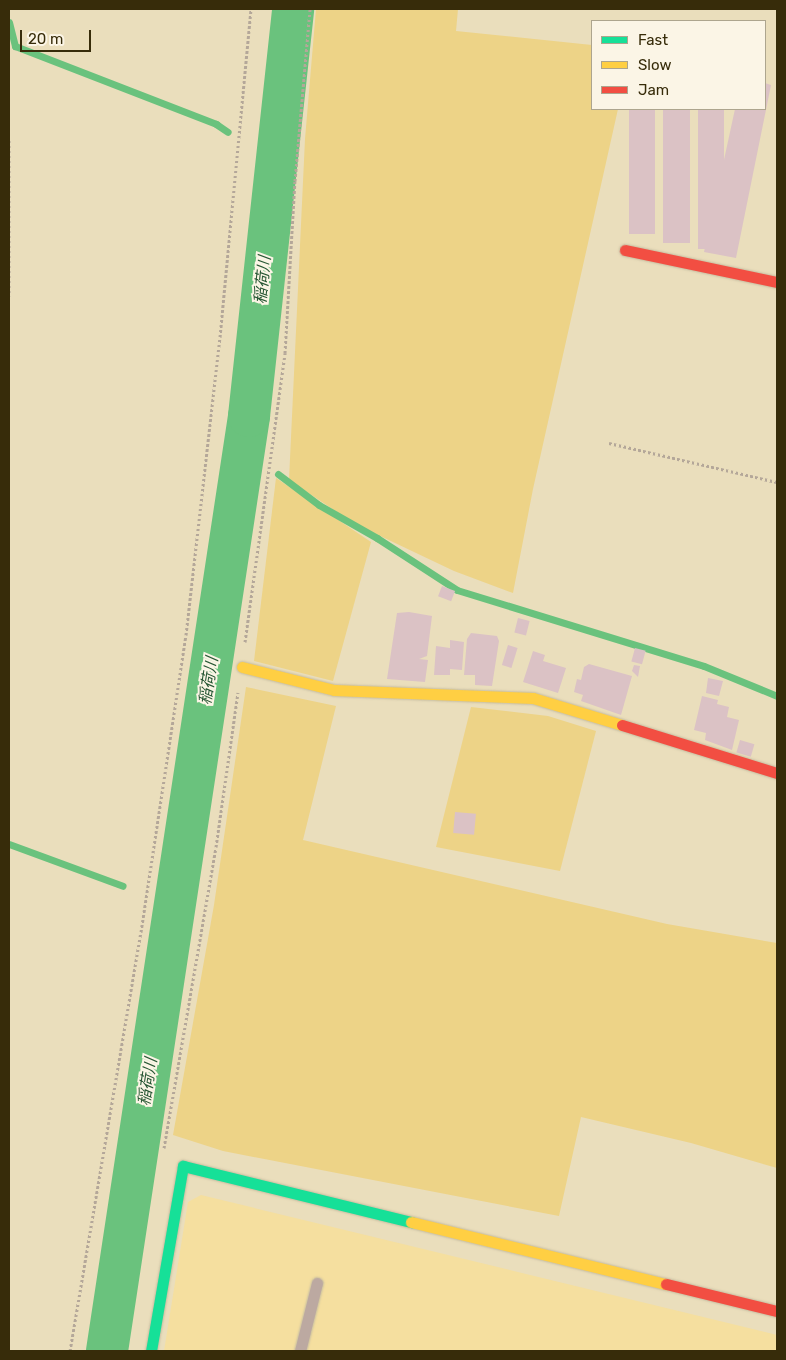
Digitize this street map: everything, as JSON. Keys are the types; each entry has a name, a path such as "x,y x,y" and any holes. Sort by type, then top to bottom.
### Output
{"street":[{"path":"625,250 777,282"},
{"path":"242,667 334,690 533,698 777,773"},
{"path":"151,1351 183,1166 777,1311"}],"lane":[{"path":"300,1351 317,1283"}],"path":[{"path":"70,1351 141,932 186,635 224,298 251,9"},
{"path":"9,140 9,296"},
{"path":"609,443 777,482"}],"shaded area":[{"path":"316,9 458,9 456,31 591,45 591,110 618,110 533,489 513,593 454,571 355,524 289,480 305,139"},
{"path":"276,478 371,542 333,681 254,661"},
{"path":"246,687 336,706 303,840 667,924 777,943 777,1168 691,1143 581,1117 559,1216 223,1151 173,1135 214,905"},
{"path":"471,707 548,716 596,731 560,871 436,847"},
{"path":"201,1195 777,1335 777,1351 164,1351 188,1202"}],"building":[{"path":"766,83 771,85 766,110"},
{"path":"629,110 655,110 655,234 629,234"},
{"path":"663,110 690,110 690,243 663,243"},
{"path":"698,110 724,110 724,249 698,249"},
{"path":"735,110 766,110 736,258 704,252"},
{"path":"442,586 455,591 451,601 438,596"},
{"path":"409,612 432,616 427,656 419,659 428,660 425,682 387,679 397,613"},
{"path":"518,618 530,621 526,635 514,633"},
{"path":"471,633 497,636 499,641 492,686 475,685 475,675 464,675 467,639"},
{"path":"450,640 464,642 462,670 450,669 450,675 434,675 436,646 450,648"},
{"path":"508,645 518,648 511,668 502,665"},
{"path":"635,648 646,651 642,664 631,662"},
{"path":"533,651 545,655 543,661 566,668 558,693 523,682"},
{"path":"589,664 632,676 621,715 581,701 583,695 574,692 577,679 581,680 584,667"},
{"path":"634,665 640,666 638,677 632,671"},
{"path":"708,678 723,681 719,696 706,693"},
{"path":"702,696 718,700 717,704 729,707 727,717 739,720 732,750 705,740 706,733 694,730"},
{"path":"740,740 754,744 751,757 736,752"},
{"path":"455,812 476,814 474,835 453,833"}],"waterway":[{"name":"稲荷川","path":"107,1351 249,416 293,9"},
{"path":"9,22 15,46 216,124 228,132"},
{"path":"278,474 319,505 377,538 457,590 704,666 777,696"},
{"path":"9,844 123,886"}],"traffic: fast":[{"path":"151,1351 183,1166 411,1222"}],"traffic: slow":[{"path":"242,667 334,690 533,698 622,725"},
{"path":"411,1222 666,1284"}],"traffic: jam":[{"path":"625,250 777,282"},
{"path":"622,725 777,773"},
{"path":"666,1284 777,1311"}]}
